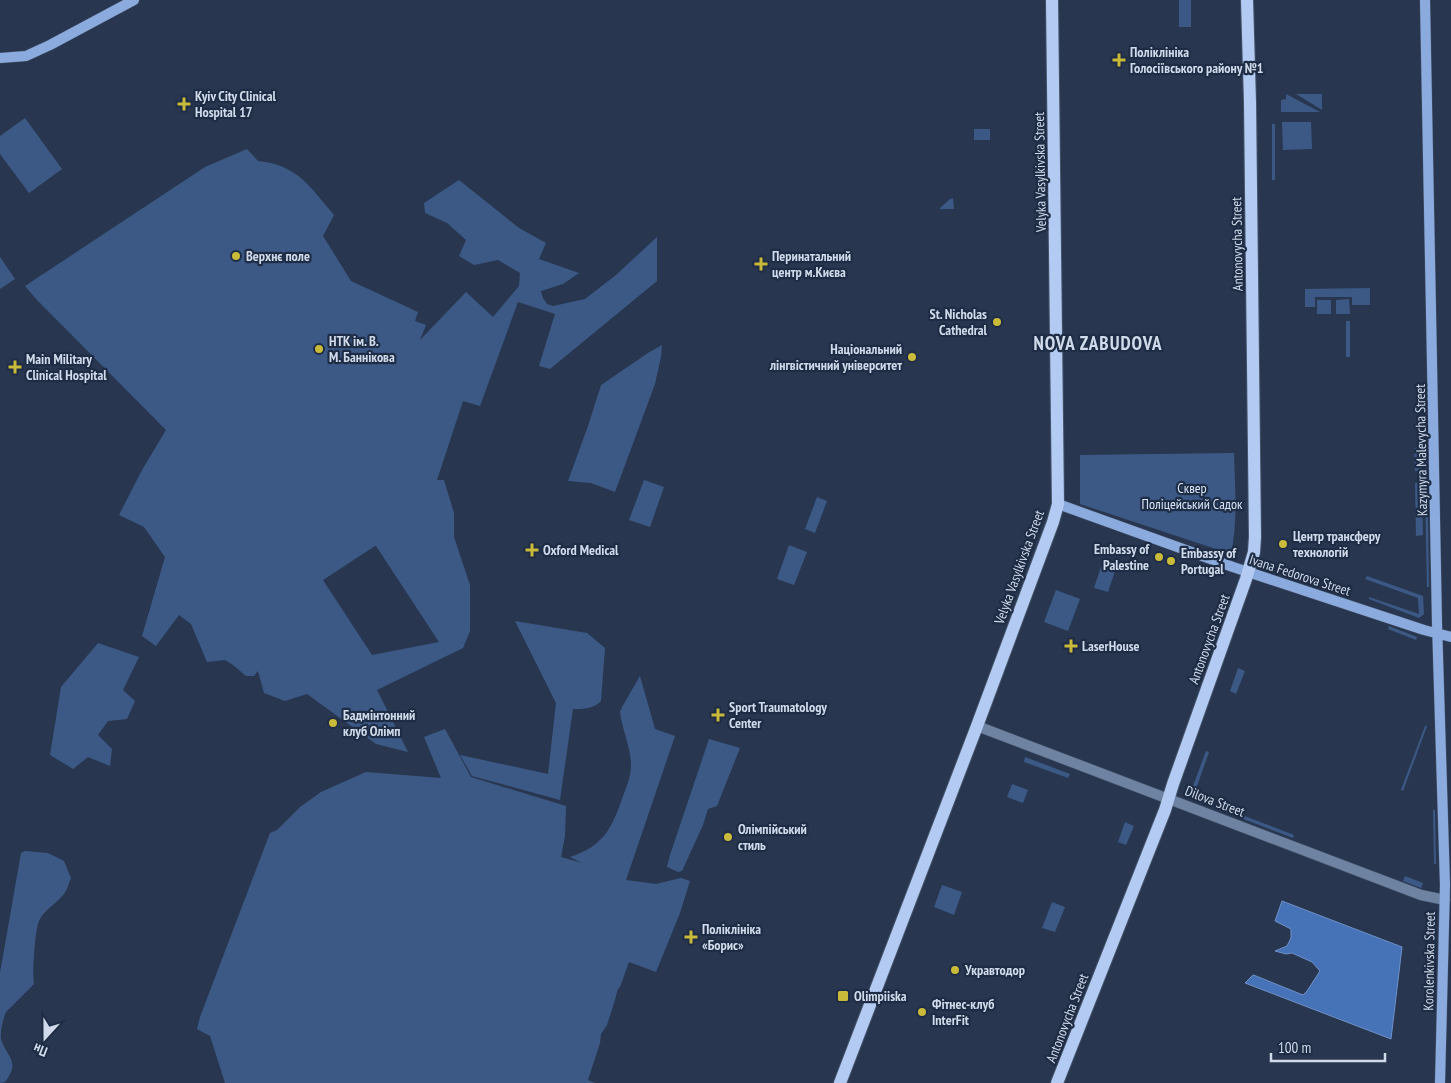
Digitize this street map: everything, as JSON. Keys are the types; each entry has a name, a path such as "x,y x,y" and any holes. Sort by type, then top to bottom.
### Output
{"main road":[{"path":"0,58 26,56 134,0"},
{"name":"Velyka Vasylkivska Street","path":"840,1083 977,726 1058,504 1052,0"},
{"name":"Antonovycha Street","path":"1057,1083 1169,798 1249,572 1254,552 1250,102 1247,0"},
{"name":"Kazymyra Malevycha Street","path":"1425,0 1444,900"},
{"name":"Ivana Fedorova Street","path":"1058,504 1249,572 1437,634 1451,636"},
{"name":"Korolenkivska Street","path":"1440,1083 1444,900"}],"street":[{"name":"Dilova Street","path":"977,726 1421,895 1444,900"}],"green space":[{"path":"1179,0 1191,0 1191,27 1179,27"},
{"path":"1286,94 1320,112 1281,112 1281,100 1286,99"},
{"path":"1296,94 1322,94 1322,110"},
{"path":"25,118 62,169 29,193 0,154 0,136"},
{"path":"1282,122 1311,122 1312,149 1283,150"},
{"path":"1272,124 1275,124 1275,180 1272,180"},
{"path":"974,129 990,129 990,140 974,140"},
{"path":"247,149 258,161 283,167 302,179 334,215 323,236 351,281 418,312 415,321 426,325 420,340 466,292 493,317 519,286 520,273 498,260 474,265 459,256 466,240 447,223 425,213 424,203 459,180 519,228 546,243 539,259 579,273 563,284 541,291 547,304 553,306 585,299 616,275 657,237 657,281 550,369 539,366 555,314 518,302 480,406 463,401 437,480 444,480 454,513 454,537 470,585 470,631 463,648 377,690 408,752 376,744 307,694 285,701 264,693 258,671 254,676 246,676 225,660 207,662 191,624 179,615 156,646 142,636 165,557 144,527 119,515 142,470 166,430 25,286 205,167","holes":["376,546 439,642 372,655 323,580"]},
{"path":"953,198 954,209 940,209 950,199"},
{"path":"0,257 15,279 0,289"},
{"path":"1370,288 1370,305 1352,305 1352,297 1315,297 1315,307 1305,307 1305,289"},
{"path":"1349,299 1350,314 1336,314 1336,300"},
{"path":"1317,300 1331,300 1331,314 1317,314"},
{"path":"1346,321 1350,321 1350,357 1346,357"},
{"path":"662,345 655,384 615,492 591,483 568,481 601,385"},
{"path":"1421,447 1423,535 1416,536 1415,483 1419,482 1419,471 1415,471 1414,448"},
{"path":"1424,448 1427,448 1429,587 1427,587"},
{"name":"Сквер Поліцейський Садок","path":"1234,453 1235,517 1231,554 1080,504 1080,455"},
{"path":"644,480 664,487 650,527 629,520"},
{"path":"817,497 827,501 815,533 805,529"},
{"path":"789,545 807,552 794,585 777,579"},
{"path":"1101,567 1115,571 1108,592 1094,588"},
{"path":"1367,576 1423,596 1424,614 1419,618 1369,599 1369,597 1419,614 1418,598 1365,579"},
{"path":"1056,590 1080,599 1068,631 1044,622"},
{"path":"515,621 587,633 605,648 601,701 585,709 573,709 560,800 472,776 460,755 548,774 556,703"},
{"path":"1389,626 1417,637 1416,640 1388,629"},
{"path":"98,643 139,657 123,690 135,701 127,719 108,721 98,735 112,749 110,766 88,757 73,769 50,755 61,687"},
{"path":"1238,668 1245,671 1236,694 1230,691"},
{"path":"640,676 655,729 675,736 626,880 656,884 681,878 690,881 680,913 656,972 629,962 607,1025 601,1034 588,1080 595,1083 225,1083 210,1036 197,1029 270,833 277,830 300,807 321,792 366,772 441,778 424,737 445,729 471,777 566,806 565,836 561,857 582,863 570,857 590,848 604,836 614,820 628,782 631,758 620,712"},
{"path":"1425,726 1427,726 1403,791 1401,790"},
{"path":"709,739 740,748 717,806 708,809 703,825 682,871 678,872 667,867"},
{"path":"1206,751 1209,752 1196,789 1193,786"},
{"path":"1025,757 1070,774 1068,778 1024,762"},
{"path":"1012,784 1028,790 1023,803 1007,797"},
{"path":"1195,797 1294,835 1293,838 1194,800"},
{"path":"1433,810 1435,810 1436,864 1434,864"},
{"path":"1125,822 1134,826 1126,845 1118,842"},
{"path":"25,851 48,853 64,861 71,878 67,889 39,921 34,952 34,984 6,1012 1,1029 1,1039 11,1060 12,1069 5,1082 0,1083 0,973 21,853"},
{"path":"1405,876 1423,883 1421,888 1403,881"},
{"path":"942,885 962,892 954,915 934,907"},
{"path":"1052,902 1065,907 1055,932 1042,928"}],"shaded area":[{"path":"1282,901 1402,947 1391,1039 1245,983 1253,975 1303,995 1320,971 1312,962 1292,953 1286,954 1275,951 1287,946 1291,938 1291,929 1275,921"}],"place":[{"name":"Поліклініка Голосіївського району №1","path":"1119,60"},
{"name":"Kyiv City Clinical Hospital 17","path":"184,104"},
{"name":"Верхнє поле","path":"236,256"},
{"name":"Перинатальний центр м.Києва","path":"761,264"},
{"name":"St. Nicholas Cathedral","path":"997,322"},
{"name":"НТК ім. В. М. Баннікова","path":"319,349"},
{"name":"Національний лінгвістичний університет","path":"912,357"},
{"name":"Main Military Clinical Hospital","path":"15,367"},
{"name":"Центр трансферу технологій","path":"1283,544"},
{"name":"Oxford Medical","path":"532,550"},
{"name":"Embassy of Palestine","path":"1159,557"},
{"name":"Embassy of Portugal","path":"1171,561"},
{"name":"LaserHouse","path":"1071,646"},
{"name":"Sport Traumatology Center","path":"718,715"},
{"name":"Бадмінтонний клуб Олімп","path":"333,723"},
{"name":"Олімпійський стиль","path":"728,837"},
{"name":"Поліклініка «Борис»","path":"691,937"},
{"name":"Укравтодор","path":"955,970"},
{"name":"Olimpiiska","path":"843,996"},
{"name":"Фітнес-клуб InterFit","path":"922,1012"}],"district":[{"name":"NOVA ZABUDOVA","path":"1098,343"}]}
